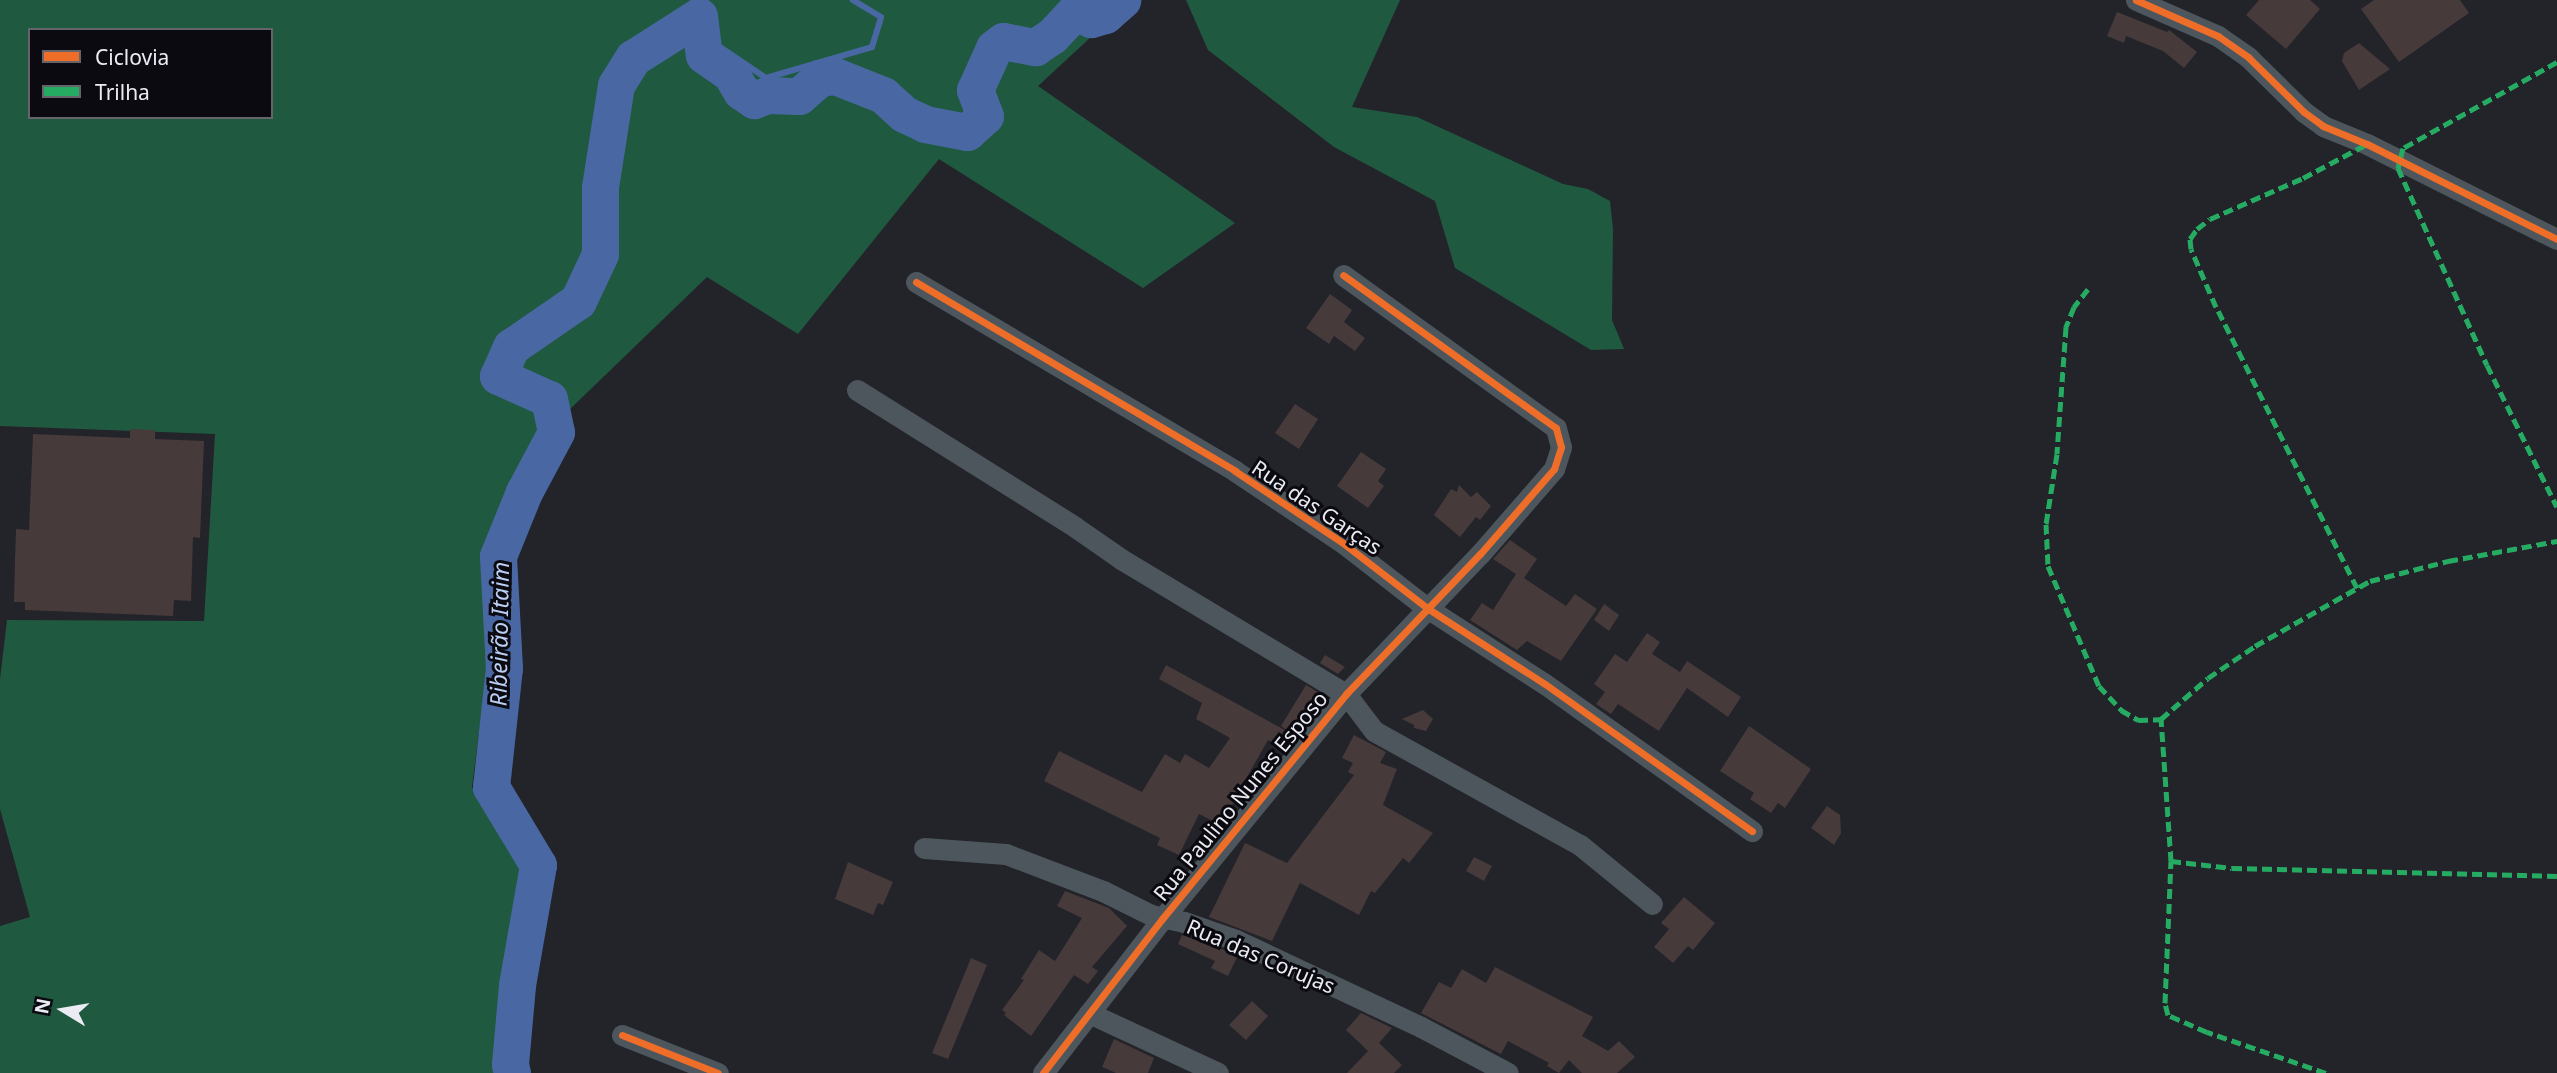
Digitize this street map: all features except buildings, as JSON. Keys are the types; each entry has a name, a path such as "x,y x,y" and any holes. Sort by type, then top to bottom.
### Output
{"street":[{"path":"2136,0 2218,36 2248,57 2304,112 2323,126 2367,144 2557,239"},
{"name":"Rua Paulino Nunes Esposo","path":"1043,1073 1162,919 1346,694 1480,554 1554,469 1562,447 1556,428 1343,275"},
{"name":"Rua das Garças","path":"916,282 1235,471 1343,543 1427,608 1545,684 1752,831"},
{"path":"857,390 1075,527 1121,559 1346,694 1374,731 1580,845 1652,904"},
{"name":"Rua das Corujas","path":"924,848 1006,854 1103,891 1162,919 1184,922 1236,940 1421,1027 1508,1073"},
{"path":"1088,1013 1218,1073"},
{"path":"622,1035 718,1073"}],"green space":[{"path":"0,0 1131,0 1038,86 1235,223 1143,288 939,159 798,334 707,277 540,438 484,557 488,662 472,787 522,866 498,1073 0,1073 0,926 30,917 0,809 0,679 7,620 204,621 215,434 0,426"},
{"path":"1186,0 1400,0 1352,107 1417,117 1563,184 1588,189 1610,201 1613,229 1612,320 1624,349 1591,350 1455,268 1435,201 1334,147 1208,50"}],"waterway":[{"name":"Ribeirão Itaim","path":"697,0 699,16 714,43 766,78 872,47 881,17 853,0"},
{"name":"Ribeirão Itaim","path":"512,1073 510,1064 517,985 538,865 491,787 504,668 498,556 524,492 556,432 549,399 498,376 511,347 578,301 600,254 600,187 616,85 633,58 699,16 704,55 731,74 741,91 754,100 767,95 799,96 820,78 835,76 883,95 904,114 925,124 967,132 985,116 975,90 994,48 1003,41 1035,47 1052,36 1075,11 1091,19 1105,15 1122,0"}],"marked path":[{"path":"2557,62 2403,148 2398,168 2487,365 2557,507"},
{"path":"2357,588 2216,307 2191,249 2190,239 2197,229 2210,219 2303,178 2367,144"},
{"path":"2088,289 2074,307 2066,327 2057,454 2046,524 2048,566 2099,686 2121,710 2138,720 2161,719"},
{"path":"2326,1073 2207,1032 2168,1015 2165,1003 2171,861 2161,719 2208,678 2255,646 2370,581 2448,561 2557,541"},
{"path":"2171,861 2232,868 2557,876"}],"cycle path":[{"path":"2136,0 2218,36 2248,57 2304,112 2323,126 2367,144 2557,239"},
{"path":"1043,1073 1162,919 1346,694 1480,554 1554,469 1561,447 1556,428 1343,275"},
{"path":"916,282 1235,471 1343,543 1427,608 1545,684 1752,831"},
{"path":"622,1035 718,1073"}]}
